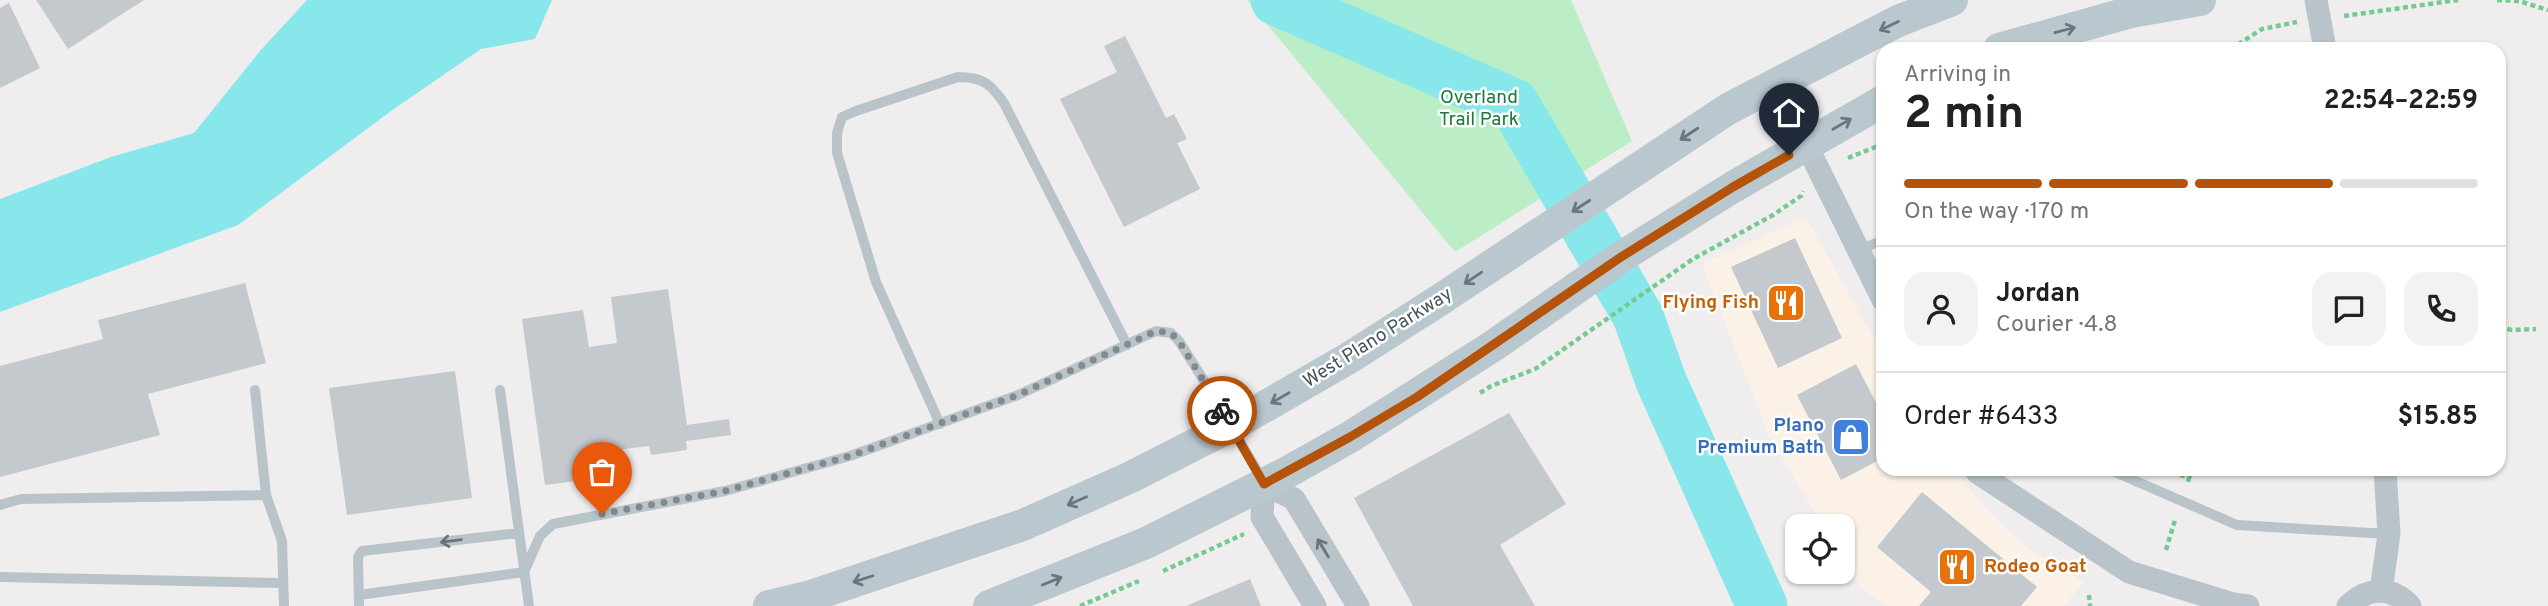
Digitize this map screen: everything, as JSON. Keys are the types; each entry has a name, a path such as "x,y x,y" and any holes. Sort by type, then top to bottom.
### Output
{"main road":[{"name":"West Plano Parkway","path":"769,606 811,596 1023,525 1131,477 1231,426 1349,358 1728,109 1898,21 1952,0"},
{"path":"2024,42 2131,12 2200,0"},
{"path":"989,606 1146,542 1264,484 1350,437 1417,397 1657,234 1876,105"}],"street":[{"path":"2316,0 2324,42"},
{"path":"1776,83 1876,285"},
{"path":"1983,476 2129,572 2233,604 2248,606"},
{"path":"2381,591 2389,534 2385,476"},
{"path":"1315,606 1262,517 1264,484 1294,499 1358,606"},
{"path":"2348,606 2367,593 2381,591 2392,593 2410,606"}],"lane":[{"path":"940,424 876,282 837,153 837,134 842,117 856,111 958,77 975,77 993,87 1004,103 1127,345"},
{"path":"1859,250 1876,243"},
{"path":"524,572 541,536 553,524 725,491 850,456 1018,395 1156,331 1171,333 1179,341 1264,484"},
{"path":"255,390 266,495 282,541 284,606"},
{"path":"500,390 530,606"},
{"path":"2124,476 2237,525 2389,534"},
{"path":"0,505 22,499 266,495"},
{"path":"519,533 362,551 358,557 359,601 524,572"},
{"path":"0,577 283,583"}],"path":[{"path":"2497,0 2519,1 2548,10"},
{"path":"1469,400 1491,386 1535,369 1693,259 1787,206 1801,196 1805,185 1832,165 1876,147"},
{"path":"2506,329 2536,329"},
{"path":"2166,550 2175,520"},
{"path":"2089,595 2090,606"}],"shaded area":[{"path":"1806,217 1876,342 1876,476 1957,476 2001,524 2030,550 2084,582 2064,606 1886,606 1861,588 1855,578 1855,514 1816,514 1770,438 1702,264"}],"green space":[{"name":"Overland Trail Park","path":"1247,0 1571,0 1632,141 1455,252"}],"water":[{"path":"307,0 552,0 535,39 481,49 391,111 238,225 0,312 0,199 111,157 194,133 260,51"}],"building":[{"path":"36,0 144,0 68,49"},
{"path":"9,3 40,68 0,88 0,8"},
{"path":"1125,36 1166,118 1174,114 1187,139 1177,143 1200,189 1124,227 1060,99 1117,72 1104,46"},
{"name":"Flying Fish","path":"1795,238 1842,338 1778,368 1731,267"},
{"path":"245,283 266,363 148,394 160,435 0,477 0,366 103,339 98,320"},
{"path":"668,289 687,425 729,419 731,435 686,441 687,450 651,455 649,446 602,452 605,477 545,485 522,319 583,310 589,347 617,343 611,297"},
{"name":"Plano Premium Bath","path":"1856,364 1876,403 1876,462 1841,480 1797,395"},
{"path":"455,371 472,498 347,515 329,388"},
{"path":"1509,413 1566,504 1500,545 1535,606 1413,606 1354,498"},
{"name":"Rodeo Goat","path":"1922,492 2037,587 2021,606 1919,606 1931,592 1877,547"},
{"path":"1250,579 1261,606 1186,606"}],"waterway":[{"path":"1276,0 1514,104 1638,316 1661,381 1762,606"}],"way so far":[{"path":"602,514 725,491 850,456 1018,395 1156,331 1171,333 1179,341 1222,411"}],"place":[{"name":"Flying Fish","path":"1786,303"},
{"name":"Plano Premium Bath","path":"1851,437"},
{"name":"Rodeo Goat","path":"1957,567"}],"route":[{"path":"1222,411 1264,484 1417,397 1621,257 1789,155"}]}
